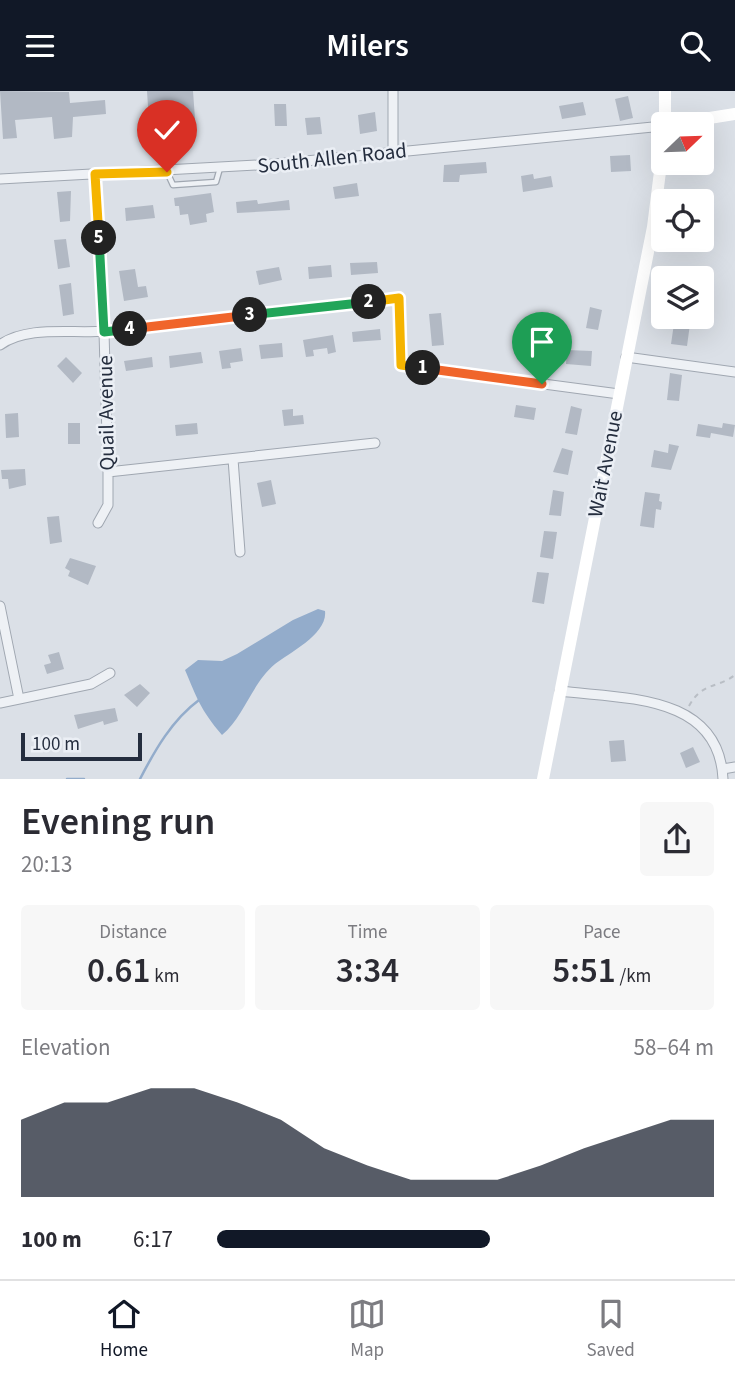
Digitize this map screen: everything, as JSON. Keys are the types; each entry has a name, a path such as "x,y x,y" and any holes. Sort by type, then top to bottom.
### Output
{"main road":[{"path":"664,112 665,91"},
{"path":"714,117 735,114"},
{"name":"Wait Avenue","path":"542,779 653,226 660,175"}],"street":[{"path":"393,91 393,151"},
{"name":"South Allen Road","path":"0,179 220,168 651,126"},
{"name":"Quail Avenue","path":"95,174 104,332 108,472 108,505 98,523"},
{"path":"0,345 8,339 31,334 104,332 399,298 401,365 619,394"},
{"path":"626,357 735,372"},
{"path":"108,472 375,443"},
{"path":"233,459 240,552"},
{"path":"0,607 19,699"},
{"path":"0,703 91,684 110,673"},
{"path":"560,691 668,705 685,713 701,726 715,745 723,774 735,767"}],"lane":[{"path":"167,172 173,185 216,183 220,168"}],"path":[{"path":"685,713 698,692 735,675"}],"water":[{"path":"318,609 325,611 324,619 314,635 267,672 230,728 222,735 196,696 185,670 198,660 222,661 293,620"}],"building":[{"path":"0,91 69,92 70,103 105,100 106,114 73,117 72,137 54,139 52,117 15,120 17,138 3,139"},
{"path":"147,91 193,91 195,119 149,122"},
{"path":"628,96 633,118 620,121 615,99"},
{"path":"583,102 586,115 562,119 559,106"},
{"path":"274,104 286,104 287,126 275,126"},
{"path":"375,112 377,131 360,134 358,115"},
{"path":"320,117 322,134 307,135 305,118"},
{"path":"630,155 631,171 611,172 610,156"},
{"path":"486,162 487,173 460,175 459,182 443,182 444,165"},
{"path":"533,174 534,179 551,176 553,187 523,192 521,176"},
{"path":"357,183 359,196 335,199 333,187"},
{"path":"71,191 70,221 60,222 57,192"},
{"path":"211,193 214,212 206,214 207,222 190,225 188,214 180,215 179,206 175,206 174,198"},
{"path":"257,200 258,204 289,200 290,210 237,213 236,202"},
{"path":"153,205 155,218 126,221 125,208"},
{"path":"66,239 70,267 58,269 54,240"},
{"path":"377,262 378,273 351,275 350,263"},
{"path":"331,265 332,277 309,279 308,267"},
{"path":"279,267 282,280 259,285 256,271"},
{"path":"135,269 138,287 146,286 148,297 124,301 119,271"},
{"path":"71,283 74,314 63,316 59,285"},
{"path":"590,307 602,310 598,330 586,328"},
{"path":"441,313 444,345 432,346 429,314"},
{"path":"380,329 381,340 353,342 352,332"},
{"path":"673,329 689,329 687,346 671,344"},
{"path":"333,335 336,352 328,354 327,348 313,350 314,356 306,357 303,340"},
{"path":"282,343 283,357 261,359 259,345"},
{"path":"525,347 547,348 547,360 525,360"},
{"path":"241,348 243,361 230,363 231,368 222,369 219,351"},
{"path":"567,350 592,351 591,366 566,364"},
{"path":"201,352 203,363 170,368 169,356"},
{"path":"66,357 82,373 73,383 57,366"},
{"path":"152,357 153,367 126,371 124,361"},
{"path":"670,373 682,375 679,401 667,400"},
{"path":"516,405 536,408 534,420 514,417"},
{"path":"571,406 582,409 577,435 565,433"},
{"path":"293,409 293,416 303,415 304,424 284,426 282,410"},
{"path":"18,413 19,437 6,438 5,414"},
{"path":"68,423 80,423 80,444 68,444"},
{"path":"197,423 198,434 176,436 175,425"},
{"path":"723,423 735,425 733,437 711,433 710,438 696,436 698,424 722,428"},
{"path":"669,444 679,446 671,470 651,467 654,450 668,453"},
{"path":"562,448 573,451 568,475 553,472"},
{"path":"25,469 26,485 9,489 8,479 2,479 1,470"},
{"path":"271,480 276,504 262,507 257,483"},
{"path":"553,490 564,492 561,516 549,515"},
{"path":"645,492 660,494 659,501 662,502 661,510 656,509 654,528 640,526"},
{"path":"59,516 62,542 50,544 47,517"},
{"path":"544,531 557,532 553,559 540,557"},
{"path":"70,558 96,566 88,585 68,576 70,571 65,568"},
{"path":"537,572 549,573 544,604 532,602"},
{"path":"59,652 64,669 47,674 44,665 51,663 48,655"},
{"path":"140,684 150,693 137,707 124,695"},
{"path":"115,708 118,721 104,725 103,721 78,729 74,715"},
{"path":"624,740 626,761 611,762 609,741"},
{"path":"693,747 700,762 686,768 680,753"}],"waterway":[{"path":"140,779 172,726 199,700"},
{"path":"67,779 84,779"}],"route":[{"path":"167,172 95,174 104,332 399,298 401,365 542,384"}]}
